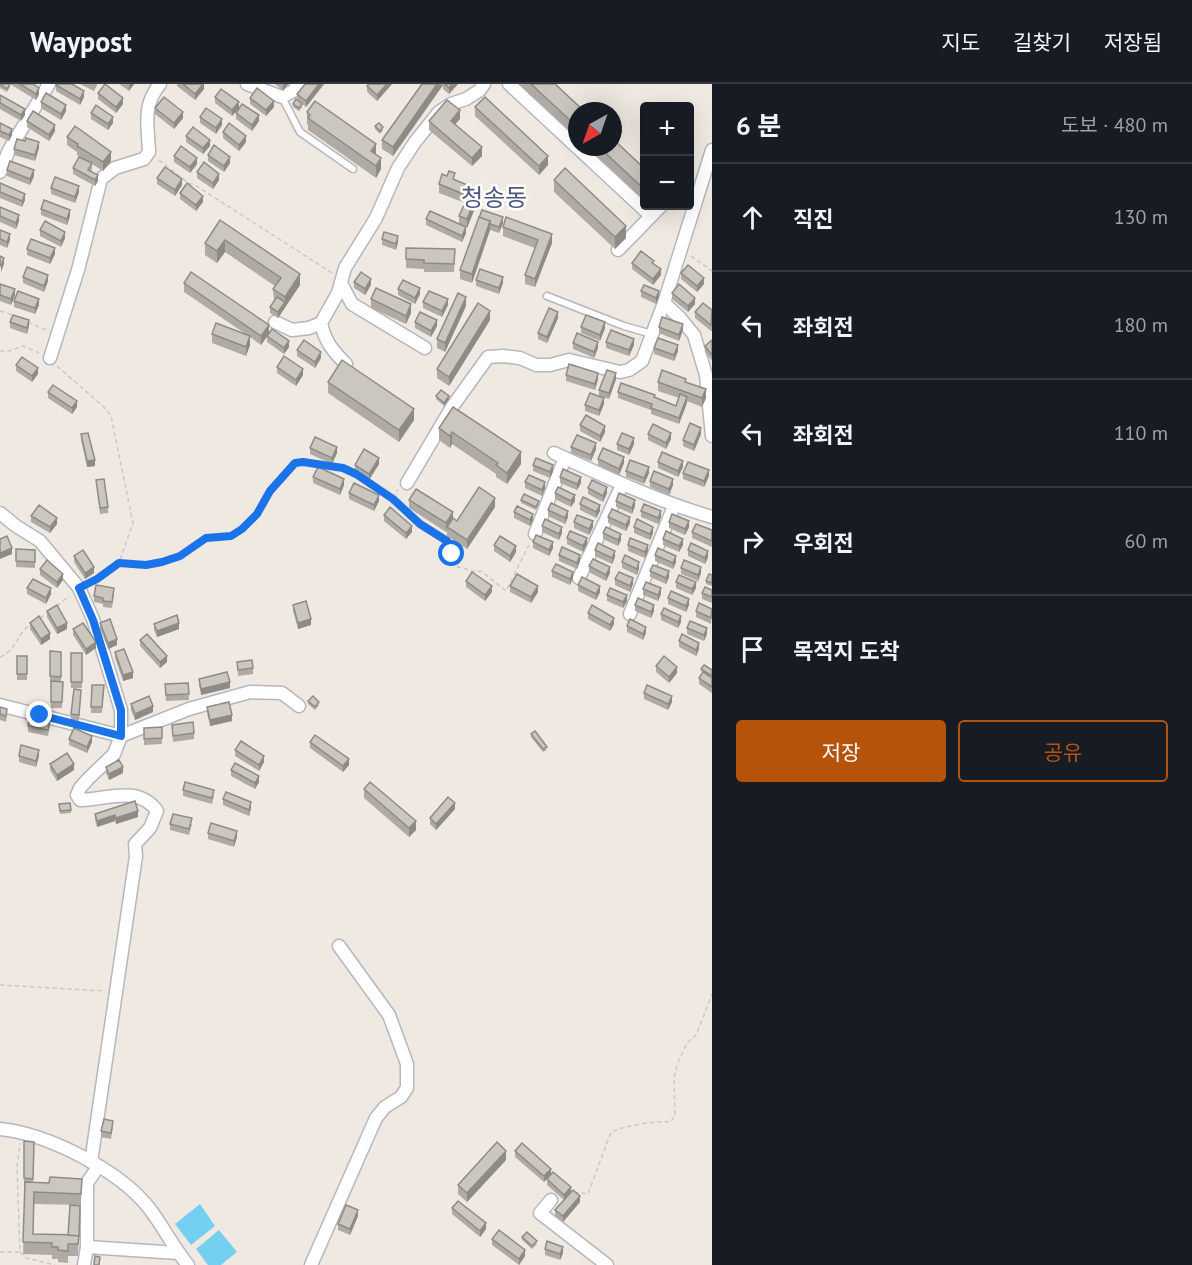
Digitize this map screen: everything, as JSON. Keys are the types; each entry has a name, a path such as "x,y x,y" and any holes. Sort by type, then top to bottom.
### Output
{"street":[{"path":"0,172 9,150 49,84"},
{"path":"50,358 78,270 101,178 115,168 144,159 149,152 146,116 152,94 160,84"},
{"path":"247,84 282,97 293,92 299,84"},
{"path":"275,322 292,330 309,328 321,323 335,300 345,268 376,218 398,168 415,142 439,112 451,104 466,99 480,90 484,84"},
{"path":"509,84 651,216"},
{"path":"407,483 452,407 488,357 519,358 536,365 550,365 569,360 620,372 629,370 642,361 664,303 681,248 695,189 712,150"},
{"path":"618,250 657,210"},
{"path":"341,282 352,304 425,348"},
{"path":"664,303 694,335 709,376 712,436"},
{"path":"321,323 330,349 346,364"},
{"path":"535,534 559,456 674,506 712,517"},
{"path":"579,578 622,485"},
{"path":"630,614 674,506"},
{"path":"0,513 40,542 79,588 93,620 121,710 121,736 114,754 88,779 77,795 80,800 113,794 136,797 152,805 157,811 150,828 135,844 136,856 116,992 95,1165 87,1183 87,1247 84,1265"},
{"path":"0,705 121,736 189,709 250,692 282,693 299,705"},
{"path":"311,1265 376,1118 385,1107 401,1097 407,1088 407,1064 389,1015 339,946"},
{"path":"0,1130 21,1133 60,1145 126,1185 148,1207 188,1265"},
{"path":"551,1200 540,1213 607,1265"},
{"path":"87,1247 178,1253"}],"lane":[{"path":"282,97 300,132 352,169"},
{"path":"547,296 624,326 652,334"}],"path":[{"path":"149,152 188,183 195,185 330,271 341,282"},
{"path":"681,248 712,271"},
{"path":"0,311 57,336"},
{"path":"0,351 9,351 23,346 50,358 111,416 133,523 119,563 97,579 79,588 57,606"},
{"path":"119,563 146,565 162,562 180,556 206,538 231,536 257,514 270,491 295,463 303,462 343,468 356,474 393,499 420,524 447,541 458,567 476,572 481,571 506,591 535,534"},
{"path":"40,618 49,612"},
{"path":"0,657 15,647 22,630 31,624"},
{"path":"0,985 116,992"},
{"path":"573,1192 588,1194 611,1132 642,1124 671,1122 675,1115 674,1078 681,1052 696,1035 712,994"},
{"path":"21,1133 17,1167 20,1252 26,1258 54,1265"},
{"path":"0,1252 20,1252"}],"water":[{"path":"200,1204 215,1226 191,1245 175,1224"},
{"path":"219,1230 237,1252 221,1265 208,1265 196,1249"}],"building":[{"path":"0,84 10,84 7,89"},
{"path":"20,84 33,84 39,88 36,94"},
{"path":"57,84 72,84 84,91 80,99"},
{"path":"105,84 123,98 116,107 98,93"},
{"path":"183,84 203,84 195,94"},
{"path":"305,84 319,84 306,101 297,94"},
{"path":"387,84 377,95 367,86"},
{"path":"422,84 437,84 393,147 382,140"},
{"path":"531,84 555,84 574,102 568,102 568,118"},
{"path":"257,88 274,101 266,110 250,98"},
{"path":"221,89 239,102 232,110 215,97"},
{"path":"46,93 66,105 61,114 41,102"},
{"path":"0,95 25,109 21,115 0,103"},
{"path":"164,97 183,112 174,123 155,108"},
{"path":"485,97 548,156 539,166 475,107"},
{"path":"296,99 302,104 299,108 293,104"},
{"path":"447,100 460,110 451,121 482,147 472,158 429,121"},
{"path":"315,101 376,144 371,151 381,158 376,166 308,118 310,115 307,112"},
{"path":"242,104 259,115 252,125 236,113"},
{"path":"96,105 113,117 108,124 91,113"},
{"path":"206,108 222,119 216,128 200,117"},
{"path":"33,111 55,125 49,135 27,121"},
{"path":"0,123 12,129 9,135 0,131"},
{"path":"229,123 246,136 239,145 223,132"},
{"path":"379,123 383,127 380,131 375,126"},
{"path":"75,126 111,152 103,162 67,137"},
{"path":"193,127 210,140 203,148 186,136"},
{"path":"26,138 39,142 35,155 14,149 17,139 25,141"},
{"path":"214,145 230,157 224,166 208,155"},
{"path":"181,146 197,158 190,167 174,156"},
{"path":"622,147 640,164 640,185 609,156 622,156"},
{"path":"79,157 92,163 88,170 98,175 95,180 73,168"},
{"path":"10,161 34,170 30,179 7,170"},
{"path":"204,162 219,174 213,183 197,172"},
{"path":"165,167 182,179 175,190 157,178"},
{"path":"565,168 626,226 615,237 554,180"},
{"path":"449,171 455,173 453,179 479,190 467,219 459,216 468,196 439,184 442,174 447,176"},
{"path":"55,177 79,186 75,197 51,188"},
{"path":"0,183 25,194 22,201 0,192"},
{"path":"187,183 203,196 196,205 180,193"},
{"path":"44,200 70,210 67,219 41,209"},
{"path":"0,207 19,215 16,223 0,216"},
{"path":"482,210 503,217 499,227 479,218"},
{"path":"430,211 466,227 462,236 426,219"},
{"path":"479,217 490,221 472,274 460,270"},
{"path":"506,217 552,234 535,279 525,275 538,240 503,227"},
{"path":"220,220 300,274 285,297 273,289 281,278 225,240 217,251 205,243"},
{"path":"45,221 65,232 61,241 40,230"},
{"path":"0,230 10,234 7,242 0,239"},
{"path":"384,232 398,236 396,244 382,239"},
{"path":"31,239 55,248 50,258 27,249"},
{"path":"406,248 455,249 454,264 424,263 424,260 406,259"},
{"path":"641,251 661,269 653,279 632,263"},
{"path":"0,256 4,258 1,266 0,265"},
{"path":"688,265 704,278 697,286 681,273"},
{"path":"27,267 48,275 44,286 23,277"},
{"path":"480,269 503,277 499,288 476,280"},
{"path":"191,272 269,325 261,336 184,283"},
{"path":"361,272 371,279 365,289 354,282"},
{"path":"403,280 420,288 415,298 398,289"},
{"path":"0,284 15,289 11,299 0,295"},
{"path":"679,284 695,298 688,306 672,293"},
{"path":"644,285 659,291 656,298 641,291"},
{"path":"376,288 411,304 406,316 371,299"},
{"path":"18,291 39,299 35,308 14,301"},
{"path":"429,291 448,299 442,311 423,302"},
{"path":"458,293 466,297 445,343 437,339"},
{"path":"277,297 285,302 278,312 270,307"},
{"path":"478,303 490,311 449,377 437,369"},
{"path":"703,303 712,310 711,325 695,312"},
{"path":"549,308 558,312 547,337 538,333"},
{"path":"420,312 437,320 431,331 415,322"},
{"path":"13,315 29,320 27,328 10,322"},
{"path":"586,315 605,322 600,335 581,327"},
{"path":"662,317 683,324 679,335 659,327"},
{"path":"216,323 250,336 246,347 212,334"},
{"path":"272,329 289,341 284,348 267,336"},
{"path":"611,330 634,339 629,350 606,342"},
{"path":"577,333 598,342 594,352 573,343"},
{"path":"658,338 678,345 674,355 654,348"},
{"path":"304,340 321,352 315,362 297,350"},
{"path":"712,340 712,355 705,346"},
{"path":"284,356 303,369 296,380 277,367"},
{"path":"22,357 38,368 32,376 16,365"},
{"path":"342,360 414,409 399,430 328,382"},
{"path":"569,364 598,373 595,384 566,375"},
{"path":"607,370 616,373 609,393 599,390"},
{"path":"662,370 686,379 685,382 706,389 702,398 658,382"},
{"path":"621,383 655,395 654,397 676,406 680,394 687,397 679,418 651,408 652,404 618,392"},
{"path":"53,385 77,401 72,408 48,392"},
{"path":"441,390 449,396 444,403 436,396"},
{"path":"590,393 604,398 599,410 585,405"},
{"path":"453,407 521,452 507,473 496,465 498,463 452,432 450,436 439,428"},
{"path":"586,415 605,426 600,436 580,425"},
{"path":"690,423 701,428 694,445 683,440"},
{"path":"653,424 671,433 666,443 648,434"},
{"path":"88,433 95,460 87,461 81,434"},
{"path":"622,433 634,438 629,449 617,444"},
{"path":"577,435 596,443 591,455 571,447"},
{"path":"315,437 337,447 332,458 310,448"},
{"path":"603,448 624,457 619,469 598,459"},
{"path":"364,449 379,458 369,474 355,465"},
{"path":"662,452 683,461 678,471 658,462"},
{"path":"536,458 553,465 550,472 533,465"},
{"path":"630,460 649,467 644,478 626,471"},
{"path":"688,462 709,470 704,481 683,473"},
{"path":"318,467 344,479 340,489 313,477"},
{"path":"563,469 581,477 577,484 560,477"},
{"path":"654,471 673,479 669,489 650,481"},
{"path":"529,475 545,482 542,490 525,482"},
{"path":"104,479 108,507 100,508 96,480"},
{"path":"592,480 607,487 603,496 588,488"},
{"path":"354,483 379,495 374,505 349,493"},
{"path":"479,487 495,498 467,540 447,527 453,518 457,521"},
{"path":"558,487 575,495 571,501 555,493"},
{"path":"416,489 453,512 446,523 409,500"},
{"path":"619,493 635,500 632,508 616,501"},
{"path":"524,494 539,501 536,507 521,500"},
{"path":"583,497 600,505 596,512 580,504"},
{"path":"551,503 568,511 565,518 548,510"},
{"path":"644,504 661,511 658,518 641,511"},
{"path":"39,505 57,518 50,527 31,516"},
{"path":"517,506 533,514 530,520 514,512"},
{"path":"390,507 412,526 406,533 384,515"},
{"path":"612,509 630,517 626,525 608,517"},
{"path":"672,514 689,521 685,529 669,522"},
{"path":"577,515 593,521 589,529 574,522"},
{"path":"545,519 562,527 559,534 542,526"},
{"path":"637,519 653,527 650,534 634,527"},
{"path":"696,524 712,530 712,541 692,532"},
{"path":"606,527 621,534 618,540 603,533"},
{"path":"570,531 587,538 583,546 567,538"},
{"path":"666,531 683,539 679,546 663,539"},
{"path":"536,535 553,542 549,550 533,542"},
{"path":"7,536 12,548 0,553 0,539"},
{"path":"500,536 516,546 510,556 494,545"},
{"path":"630,538 648,545 645,552 628,545"},
{"path":"598,543 615,551 612,558 595,550"},
{"path":"691,543 708,551 705,558 688,550"},
{"path":"562,547 580,555 577,563 559,555"},
{"path":"658,548 676,556 673,563 655,555"},
{"path":"16,549 35,550 35,562 16,561"},
{"path":"83,550 94,567 85,573 74,556"},
{"path":"625,555 639,562 637,569 622,562"},
{"path":"593,559 610,567 606,575 589,566"},
{"path":"47,560 63,574 57,582 40,569"},
{"path":"684,560 701,567 698,575 681,568"},
{"path":"556,564 573,572 570,579 552,571"},
{"path":"653,565 669,571 666,578 650,571"},
{"path":"472,572 492,586 485,595 466,581"},
{"path":"619,572 633,578 630,586 615,579"},
{"path":"517,574 538,586 531,597 510,586"},
{"path":"709,574 712,575 712,583 706,581"},
{"path":"679,575 696,582 692,589 676,582"},
{"path":"582,577 600,586 596,594 578,585"},
{"path":"33,579 51,588 46,598 27,588"},
{"path":"646,582 661,588 658,595 643,589"},
{"path":"96,585 114,588 112,602 103,601 103,598 94,596"},
{"path":"705,587 712,590 712,597 702,593"},
{"path":"610,588 627,595 623,602 607,595"},
{"path":"671,591 689,599 686,606 668,598"},
{"path":"638,598 654,605 651,612 635,605"},
{"path":"306,601 311,619 298,623 293,605"},
{"path":"699,603 712,609 711,618 696,611"},
{"path":"57,605 67,623 57,628 47,611"},
{"path":"592,605 614,618 610,625 588,613"},
{"path":"664,608 681,616 678,622 661,614"},
{"path":"177,615 179,623 157,631 154,624"},
{"path":"39,616 50,633 41,639 30,623"},
{"path":"110,619 117,639 108,643 100,623"},
{"path":"630,619 646,627 643,634 627,626"},
{"path":"690,621 707,628 704,635 687,628"},
{"path":"83,623 96,642 86,649 73,629"},
{"path":"147,634 167,656 160,662 140,640"},
{"path":"682,634 699,643 696,650 679,641"},
{"path":"124,649 133,672 123,675 115,652"},
{"path":"50,651 61,652 61,677 50,676"},
{"path":"71,653 82,653 82,682 71,682"},
{"path":"17,656 27,656 27,674 17,674"},
{"path":"664,656 677,667 669,677 656,666"},
{"path":"252,660 253,668 238,670 237,662"},
{"path":"704,665 712,670 712,676 701,669"},
{"path":"227,672 230,682 201,689 199,679"},
{"path":"703,672 712,678 712,687 699,678"},
{"path":"51,681 63,682 62,702 51,702"},
{"path":"188,683 189,694 166,695 165,684"},
{"path":"92,685 104,685 102,707 91,707"},
{"path":"647,685 672,696 668,704 644,693"},
{"path":"74,689 81,690 79,715 71,714"},
{"path":"149,696 153,706 135,714 131,704"},
{"path":"313,696 319,702 315,707 308,701"},
{"path":"229,702 232,715 210,720 207,707"},
{"path":"0,707 7,709 6,716 0,714"},
{"path":"30,715 50,719 48,730 28,726"},
{"path":"193,722 194,733 173,736 172,725"},
{"path":"162,727 162,738 144,739 144,728"},
{"path":"74,728 92,736 87,747 69,739"},
{"path":"535,731 547,747 543,749 531,734"},
{"path":"315,735 349,759 343,766 310,742"},
{"path":"241,741 264,756 259,765 235,750"},
{"path":"21,745 39,750 36,761 19,756"},
{"path":"67,753 74,764 57,775 50,764"},
{"path":"119,760 123,767 109,774 106,767"},
{"path":"235,763 259,776 255,783 231,770"},
{"path":"185,782 214,790 212,798 183,790"},
{"path":"370,782 416,821 409,828 364,789"},
{"path":"226,792 251,802 249,810 223,799"},
{"path":"448,797 455,803 436,824 430,818"},
{"path":"135,801 138,811 97,821 95,814"},
{"path":"70,803 71,810 60,811 59,804"},
{"path":"173,814 192,818 189,829 170,824"},
{"path":"211,823 237,831 234,841 208,833"},
{"path":"104,1119 113,1121 111,1133 101,1131"},
{"path":"24,1141 34,1142 33,1179 24,1178"},
{"path":"497,1142 506,1151 467,1193 458,1185"},
{"path":"522,1143 551,1169 544,1176 515,1151"},
{"path":"553,1172 571,1187 564,1195 547,1179"},
{"path":"50,1177 82,1179 81,1194 34,1192 33,1234 79,1235 78,1244 68,1244 68,1251 52,1247 52,1243 23,1242 25,1182 49,1183"},
{"path":"573,1190 580,1196 563,1216 555,1210"},
{"path":"458,1201 486,1223 480,1231 452,1208"},
{"path":"70,1205 80,1206 79,1236 68,1235"},
{"path":"346,1205 358,1210 350,1229 338,1224"},
{"path":"499,1230 525,1250 519,1259 492,1239"},
{"path":"527,1232 537,1241 532,1246 522,1237"},
{"path":"547,1241 563,1247 560,1254 545,1249"},
{"path":"95,1256 100,1257 99,1265 94,1265"}],"district":[{"name":"청송동","path":"494,197"}],"route":[{"path":"40,715 121,736 121,710 93,620 79,588 97,579 119,563 146,565 162,562 180,556 206,538 231,536 257,514 270,491 295,463 303,462 343,468 356,474 393,499 420,524 447,541 452,554"}]}
